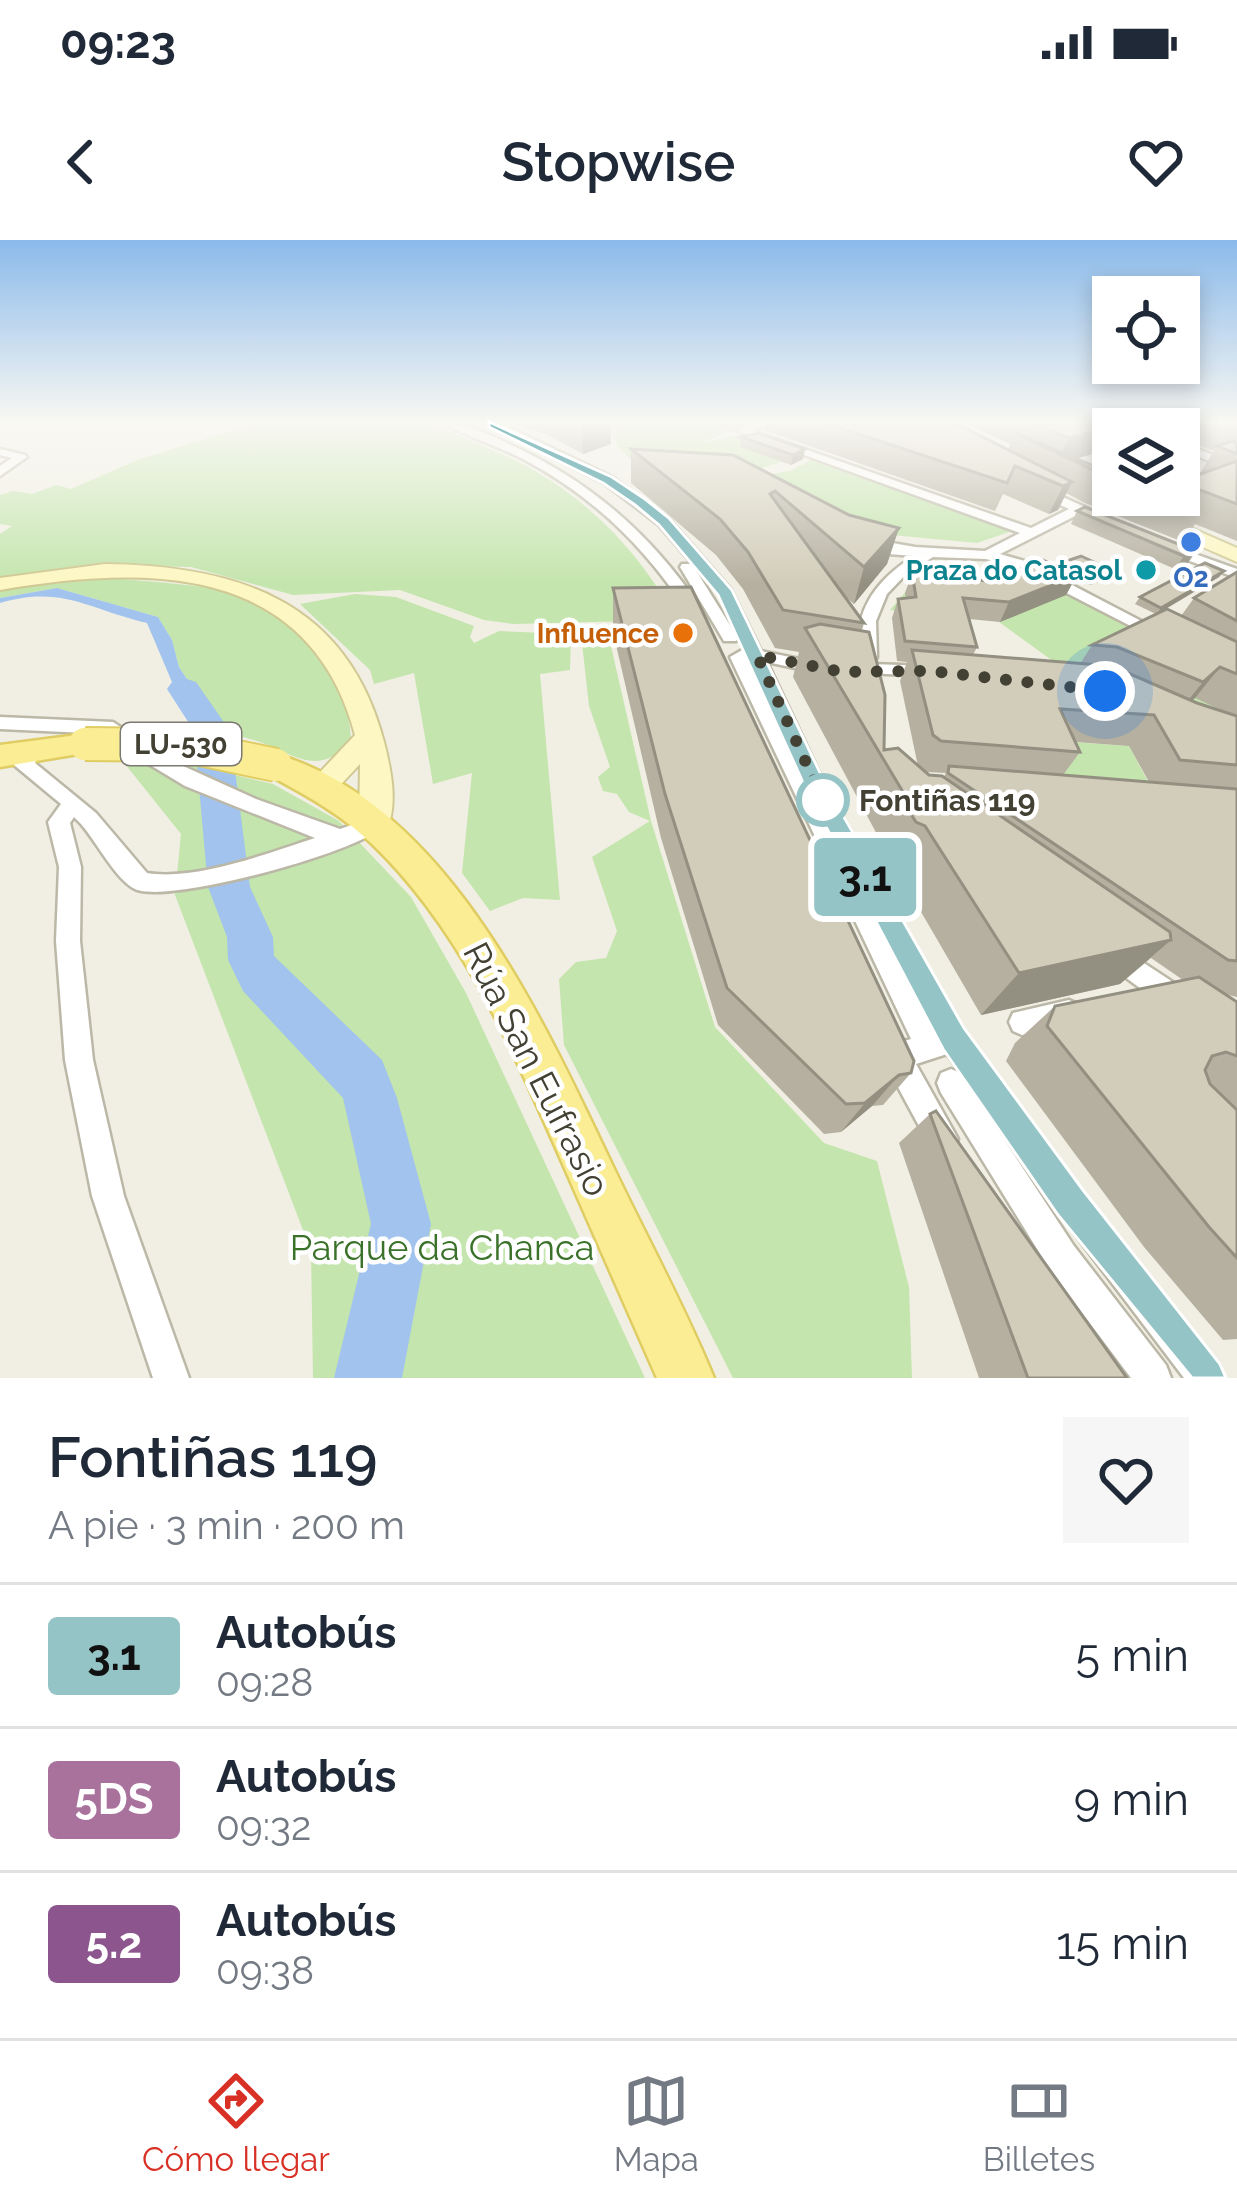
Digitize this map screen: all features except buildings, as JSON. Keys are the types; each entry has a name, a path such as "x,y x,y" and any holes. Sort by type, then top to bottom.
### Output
{"main road":[{"name":"LU-530","path":"15,754 85,744 199,745 276,765 328,791 385,832"},
{"name":"Rúa San Eufrasio","path":"385,832 455,910 514,1004 686,1378"}],"street":[{"path":"594,477 600,479"},
{"path":"596,477 664,521 726,593 761,760"},
{"path":"596,477 626,522 735,650 816,787 953,1039 1070,1202 1206,1378"},
{"path":"872,477 1030,532"},
{"path":"1015,478 1116,526"},
{"path":"987,555 1078,510"},
{"path":"1147,516 1236,568"},
{"path":"847,538 885,550 987,555 1057,580 1185,649"},
{"path":"1157,544 1236,568"},
{"path":"872,698 859,672 878,591 903,567 933,550"},
{"path":"1212,593 1232,581 1236,568"},
{"path":"0,584 44,575 147,572 194,575 278,601 327,645 350,679 369,736 385,832 339,838 203,880 153,885 134,875 108,839 15,754"},
{"path":"1151,630 1171,617"},
{"path":"735,650 859,672 954,674"},
{"path":"735,650 923,1035"},
{"path":"0,724 113,728 149,760 188,781 339,838"},
{"path":"328,791 369,736"},
{"path":"328,791 374,772"},
{"path":"73,804 59,822 70,867 68,941 79,1060 108,1196 171,1378"},
{"path":"1092,938 1203,1017"},
{"path":"1022,1022 1166,991"},
{"path":"882,1029 952,1151"},
{"path":"896,1057 953,1039"},
{"path":"951,1083 1062,1258 1154,1378"}],"green space":[{"path":"98,477 544,477 618,538 677,620 513,624 484,620 400,590 293,595 191,567 95,565 0,580 0,534 12,526 0,524 0,495 32,494 56,485 71,489"},
{"path":"768,477 883,477 1024,527 977,543 870,533"},
{"path":"970,569 1049,586 1116,619 1237,717 1083,683 999,622 1060,597 906,593 908,612 890,610 915,581"},
{"path":"114,578 218,590 265,608 302,639 332,678 343,700 351,744 330,758 311,761 222,732 179,667 172,640 158,617 57,588 0,598 0,589"},
{"path":"355,594 396,597 474,626 470,637 474,643 499,631 571,634 570,670 540,674 560,900 523,898 490,911 462,873 472,773 433,784 414,673 374,684 370,670 300,604"},
{"path":"608,633 651,821 715,1027 824,1143 877,1161 909,1287 912,1378 733,1378 564,1045 559,979 576,962 606,958 617,931 592,857 650,821 629,812 617,794 603,791 598,777 610,767 589,706 582,643 586,635"},
{"path":"1040,740 1129,746 1153,791 1058,784"},
{"name":"Parque da Chanca","path":"183,763 273,784 339,821 411,897 466,993 645,1378 313,1378 311,1251 175,895 181,834 125,764"}],"water":[{"path":"57,588 158,617 172,640 179,667 222,732 206,732 172,682 147,623 58,598 0,603 0,598"}],"waterway":[{"path":"184,689 212,731 229,887 250,937 251,960 260,976 363,1079 370,1098 401,1224 368,1378"}],"bus line":[{"name":"3.1","path":"602,477 664,521 726,593 816,787 953,1039 1070,1202 1206,1378"}],"place":[{"name":"O2","path":"1191,542"},
{"name":"Praza do Catasol","path":"1146,570"},
{"name":"Influence","path":"683,633"},
{"name":"Fontiñas 119","path":"823,800"}],"route":[{"path":"823,800 757,655 842,672 930,671 1105,691"}]}
